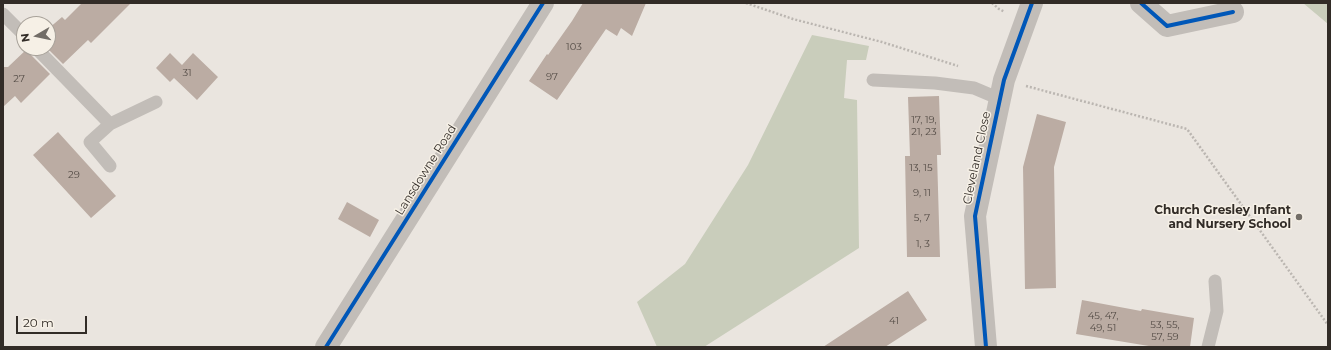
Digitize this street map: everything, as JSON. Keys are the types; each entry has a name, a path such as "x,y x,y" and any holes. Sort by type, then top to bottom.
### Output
{"street":[{"name":"Lansdowne Road","path":"326,347 543,3"},
{"name":"Cleveland Close","path":"986,347 976,216 1002,90 1032,3"},
{"path":"1141,3 1167,26 1233,12"}],"lane":[{"path":"3,14 16,27"},
{"path":"44,56 110,124"},
{"path":"873,80 935,83 1002,90"},
{"path":"110,166 90,142 110,124 156,102"},
{"path":"1208,347 1217,311 1215,281"}],"path":[{"path":"746,3 793,19 882,42 958,66"},
{"path":"1002,90 1187,129 1328,325"}],"green space":[{"path":"1303,3 1328,3 1328,24"},
{"path":"812,35 869,46 866,60 847,60 844,98 857,100 859,248 704,347 657,347 637,302 685,264 748,165"}],"building":[{"path":"82,3 131,3 91,43 88,40 63,64 55,56 56,22 62,17 65,20"},
{"path":"583,3 646,3 632,36 621,28 617,36 606,29 557,100 529,81 572,21"},
{"path":"170,53 182,65 193,53 218,77 197,100 174,78 170,82 156,68"},
{"path":"20,56 32,56 50,74 21,103 15,96 3,107 3,67 8,67"},
{"path":"939,96 941,155 937,155 940,257 907,257 905,156 910,156 908,97"},
{"path":"1037,114 1066,122 1054,167 1056,288 1025,289 1023,167"},
{"path":"58,132 116,196 91,218 33,155"},
{"path":"347,202 379,220 370,237 338,219"},
{"path":"908,291 927,320 885,347 823,347"},
{"path":"1082,300 1141,311 1142,309 1194,318 1190,347 1155,347 1076,334"}],"cycle path":[{"path":"326,347 543,3"},
{"path":"986,347 975,216 1004,80 1032,3"},
{"path":"1141,3 1167,26 1233,12"}],"place":[{"name":"Church Gresley Infant and Nursery School","path":"1299,217"}]}
